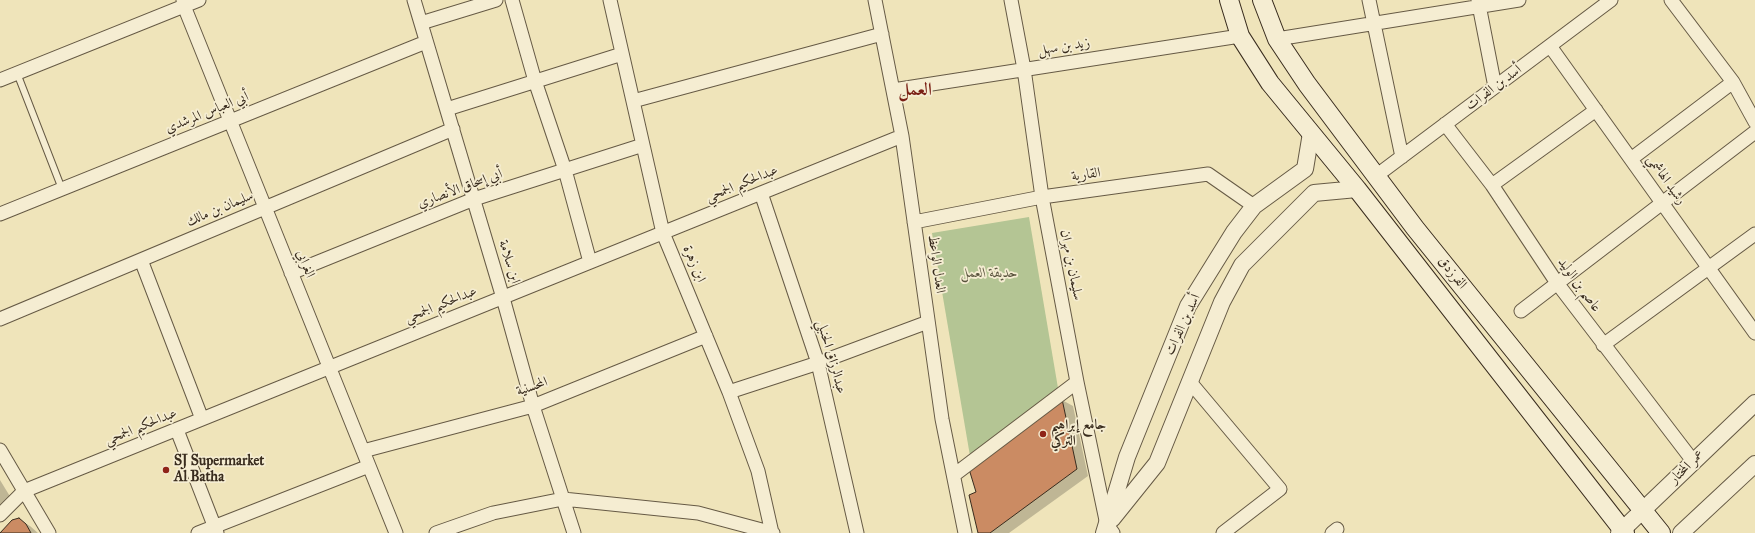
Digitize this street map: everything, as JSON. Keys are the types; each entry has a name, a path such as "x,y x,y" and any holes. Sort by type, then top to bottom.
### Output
{"main road":[{"name":"الفرزدق","path":"1229,0 1240,36 1270,83 1357,190 1622,532"},
{"name":"الفرزدق","path":"1262,0 1277,39 1306,84 1420,234 1661,533"}],"street":[{"path":"0,80 182,2 199,0"},
{"name":"ابن سلامة","path":"414,0 504,298 533,406 574,533"},
{"path":"421,23 496,0"},
{"path":"512,0 535,81 565,170 590,262"},
{"name":"ابن زهرة","path":"610,0 663,233 729,392 758,471 772,533"},
{"name":"العدل الواعظ","path":"876,0 902,136 942,419 965,533"},
{"name":"سليمان بن مهران","path":"1011,0 1024,69 1042,197 1077,382 1108,530"},
{"path":"1369,0 1402,157"},
{"path":"1277,39 1374,23 1479,3 1519,0"},
{"name":"أسد بن الفرات","path":"1376,176 1550,46 1598,5 1611,0"},
{"path":"1671,0 1733,82 1755,122"},
{"name":"الغرابي","path":"182,2 396,533"},
{"path":"1479,3 1495,87"},
{"path":"633,101 882,34"},
{"name":"زيد بن سهل","path":"893,90 1240,36"},
{"name":"أبي العباس المرشدي","path":"0,214 426,42"},
{"name":"رشيد الهاشمي","path":"1550,46 1755,333"},
{"path":"446,109 622,54"},
{"path":"1631,159 1733,82"},
{"path":"1492,185 1596,110"},
{"name":"عاصم بن الوليد","path":"1446,124 1492,185 1557,283 1692,462"},
{"name":"سليمان بن مالك","path":"0,319 453,128"},
{"path":"1521,311 1755,132"},
{"name":"أسد بن الفرات","path":"1108,530 1127,458 1188,306 1234,232 1254,206 1305,169 1311,133"},
{"name":"عبدالحكيم الجمحي","path":"0,515 24,491 902,136"},
{"name":"أبي إسحاق الأنصاري","path":"291,273 474,199 643,145"},
{"name":"القارية","path":"914,222 1042,197 1208,174 1254,206"},
{"name":"أسد بن الفرات","path":"1108,530 1158,462 1222,302 1242,265 1314,193 1357,190"},
{"name":"عبدالرزاق الحنبلي","path":"761,194 818,363 857,533"},
{"path":"1603,345 1755,234"},
{"path":"141,260 202,419"},
{"path":"729,392 818,363 928,322"},
{"name":"المحسنية","path":"362,451 487,416 533,406 706,336"},
{"path":"954,475 1077,382"},
{"path":"1190,382 1280,489 1223,533"},
{"name":"عمر المختار","path":"1622,532 1692,462 1755,403"},
{"path":"177,430 216,530"},
{"path":"0,450 49,533"},
{"path":"198,533 216,530 369,466"},
{"path":"1681,533 1753,470"},
{"path":"436,533 493,514 563,499 698,513 772,533"}],"lane":[{"path":"17,73 62,189"}],"green space":[{"name":"حديقة العمل","path":"1029,217 1058,388 970,456 932,233"}],"building":[{"name":"جامع إبراهيم التركي","path":"1062,399 1077,469 990,533 978,533 969,495 976,492 969,469"},
{"path":"19,518 26,524 31,533 0,533 12,520"}],"place":[{"name":"جامع إبراهيم التركي","path":"1043,434"},
{"name":"SJ Supermarket Al Batha","path":"166,470"}],"district":[{"name":"العمل","path":"915,91"}]}
